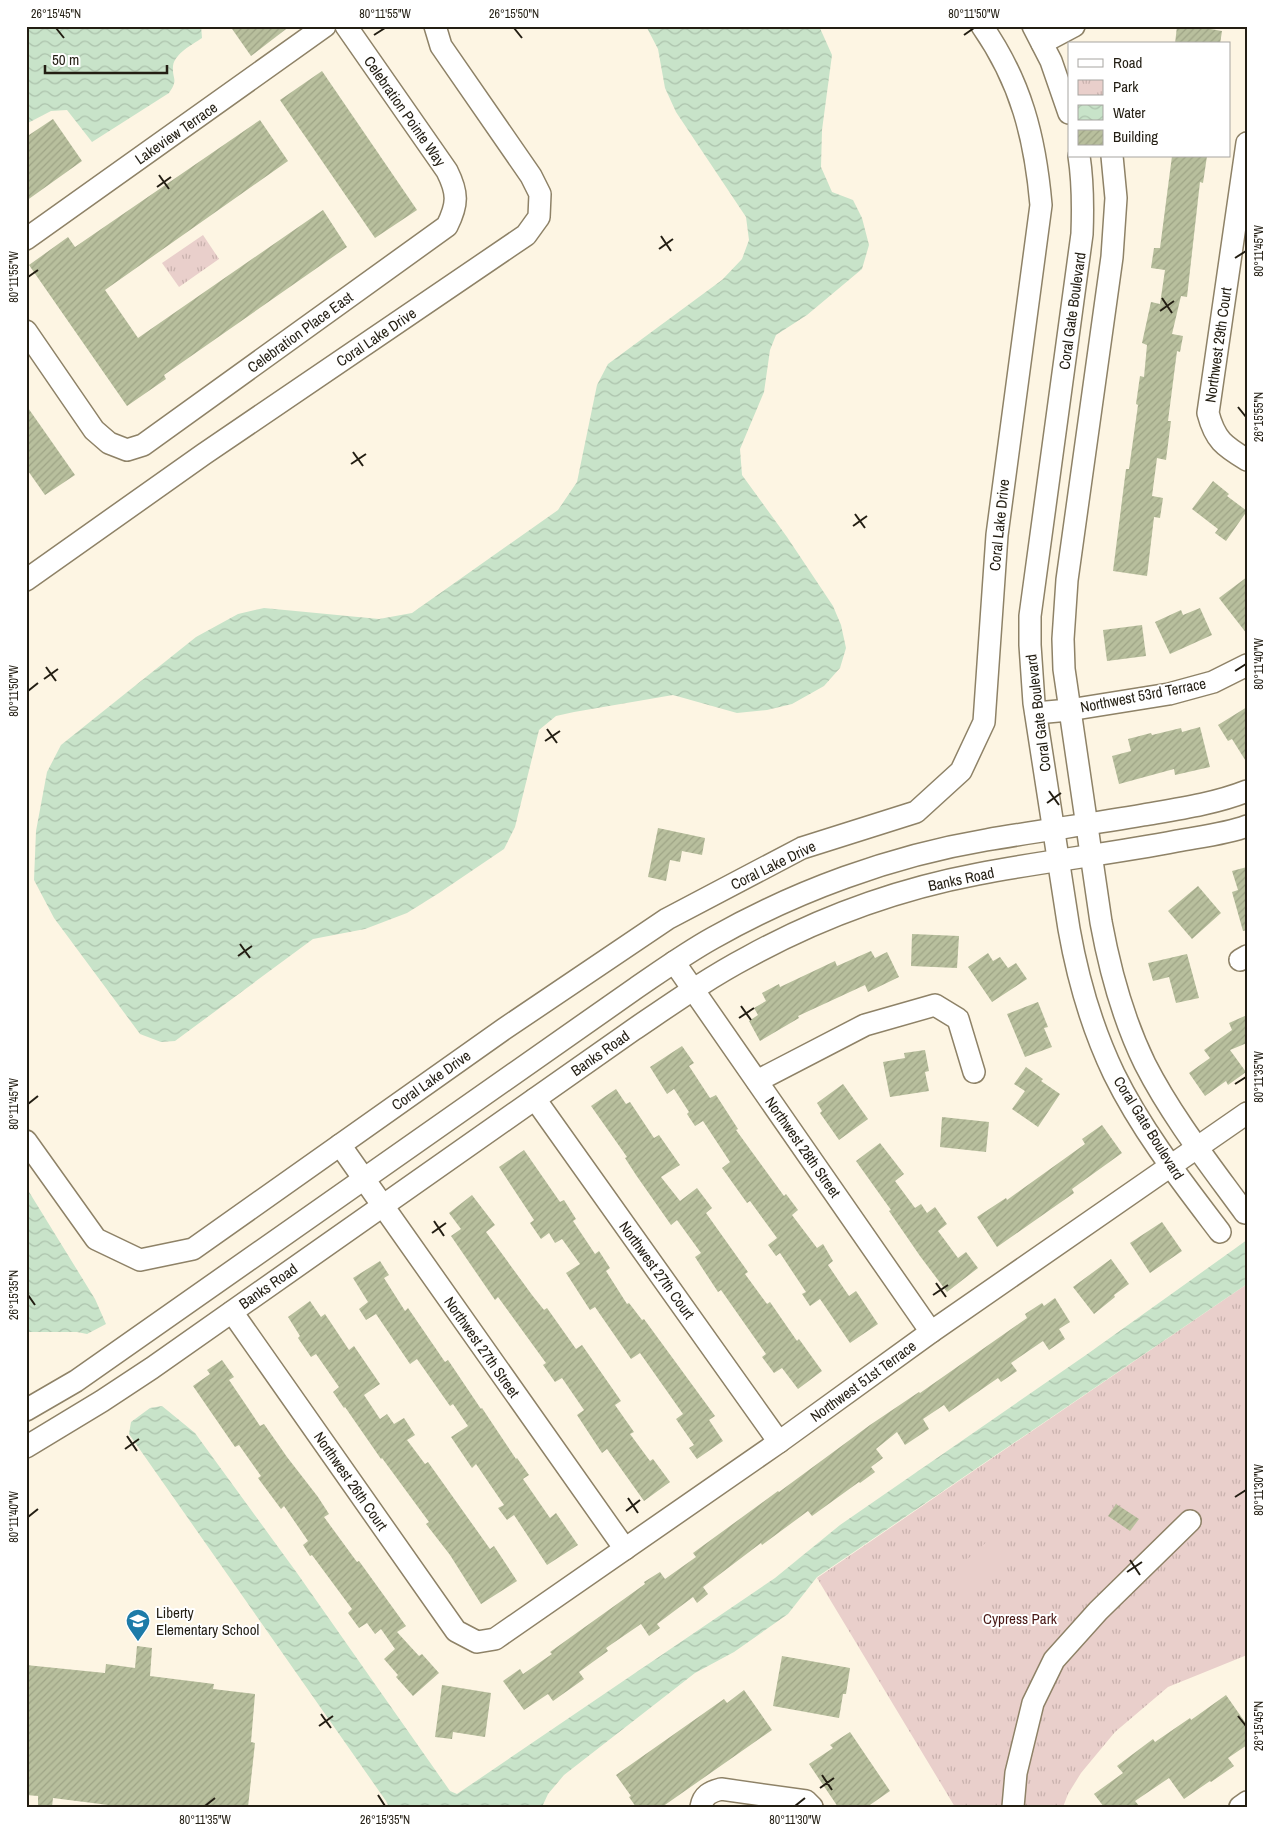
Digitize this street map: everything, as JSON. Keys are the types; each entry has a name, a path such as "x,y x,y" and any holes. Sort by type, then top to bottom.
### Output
{"street":[{"name":"Lakeview Terrace","path":"26,239 325,26"},
{"name":"Celebration Pointe Way","path":"346,26 448,171 455,187 456,200"},
{"name":"Coral Lake Drive","path":"26,580 204,454 526,234 539,217 540,194 531,176 440,46 435,26"},
{"name":"Coral Lake Drive","path":"26,1141 96,1239 140,1260 193,1249 504,1029 667,919 802,848 916,812 960,771 984,722 996,535 1041,205 1037,158 1030,126 1019,92 999,53 982,26"},
{"path":"1068,109 1062,88 1037,34 1073,31"},
{"name":"Northwest 29th Court","path":"1247,143 1242,215 1208,413 1212,430 1227,448 1247,460"},
{"name":"Coral Gate Boulevard","path":"1079,158 1082,174 1082,234 1030,616 1030,655 1036,713 1075,960 1090,1018 1122,1090 1171,1166 1220,1232"},
{"name":"Coral Gate Boulevard","path":"1112,158 1116,198 1112,257 1067,580 1064,669 1069,710 1106,952 1123,1010 1146,1065 1160,1091 1245,1213"},
{"name":"Celebration Place East","path":"26,331 94,430 109,443 127,450 143,444 447,226 453,214 456,200"},
{"name":"Northwest 53rd Terrace","path":"1036,713 1069,710 1169,694 1213,682 1247,665"},
{"path":"26,1410 76,1381 674,962 765,911 837,881 927,852 984,840 1176,809 1235,796 1247,791"},
{"name":"Banks Road","path":"26,1447 102,1401 693,990 748,956 803,929 860,906 918,888 977,874 1175,842 1247,826"},
{"name":"Northwest 28th Street","path":"674,962 931,1332"},
{"path":"757,1081 866,1025 935,1005 958,1019 974,1072"},
{"name":"Northwest 27th Court","path":"535,1099 779,1442"},
{"name":"Northwest 51st Terrace","path":"477,1642 495,1640 779,1442 931,1332 1247,1113"},
{"name":"Northwest 27th Street","path":"340,1145 625,1549"},
{"name":"Northwest 26th Court","path":"232,1312 456,1631 477,1642"},
{"path":"1012,1807 1016,1773 1033,1702 1054,1660 1098,1611 1190,1521"},
{"path":"701,1807 702,1800 710,1792 720,1789 806,1801 812,1807"},
{"path":"1240,1807 1247,1802"}],"green space":[{"path":"203,235 219,259 179,287 162,263"},
{"name":"Cypress Park","path":"1247,1284 1247,1655 1168,1687 1115,1732 1081,1773 1068,1794 1063,1807 955,1807 817,1578"},
{"path":"990,1539 1009,1561 971,1595 952,1573"}],"water":[{"path":"26,26 201,26 202,38 185,50 174,61 174,82 169,93 92,142 67,110 51,111 26,124"},
{"path":"646,26 819,26 832,55 822,130 821,167 832,192 853,200 862,218 869,245 862,269 807,315 776,335 770,350 764,392 740,449 742,475 787,537 833,606 841,625 846,648 840,668 824,686 792,704 767,710 737,713 673,695 556,716 539,730 515,827 504,849 407,913 365,929 313,939 175,1041 161,1042 140,1034 54,918 34,880 36,831 47,772 61,745 196,637 238,614 264,608 379,619 412,613 558,510 577,482 597,385 608,364 722,280 742,259 749,240 746,217 676,112 665,88 658,49"},
{"path":"26,1187 95,1299 106,1324 87,1334 77,1332 26,1332"},
{"path":"1247,1240 1247,1284 817,1577 788,1614 734,1652 695,1673 564,1775 548,1794 542,1807 389,1807 129,1434 131,1422 150,1408 162,1406 195,1433 297,1573 450,1791 457,1794 775,1578 840,1525 1086,1355"}],"building":[{"path":"230,26 290,26 251,56"},
{"path":"1177,26 1193,26 1222,31 1220,42 1175,42"},
{"path":"322,71 417,210 375,238 280,100"},
{"path":"53,119 82,161 26,201 26,137"},
{"path":"260,120 288,161 105,290 138,338 323,210 347,247 164,375 166,379 127,406 29,265 68,237 75,247"},
{"path":"1172,158 1207,158 1203,183 1200,182 1187,297 1181,296 1172,334 1183,336 1180,352 1177,351 1168,421 1171,421 1166,460 1157,458 1152,496 1163,498 1160,518 1154,517 1147,576 1113,571 1126,469 1129,469 1138,405 1136,404 1140,376 1144,377 1147,345 1142,343 1151,302 1160,304 1165,270 1151,268 1154,248 1160,248"},
{"path":"26,405 75,475 45,495 26,468"},
{"path":"1213,481 1229,494 1227,496 1247,511 1226,541 1215,533 1218,529 1192,509"},
{"path":"1247,577 1247,634 1219,598"},
{"path":"1200,608 1212,635 1170,654 1155,622 1181,610 1183,615"},
{"path":"1142,625 1146,656 1107,661 1103,630"},
{"path":"1247,707 1247,763 1232,739 1228,741 1218,725"},
{"path":"1200,727 1210,767 1175,775 1174,769 1119,784 1112,756 1131,751 1128,739 1181,728 1182,732"},
{"path":"658,828 705,838 702,855 682,851 680,862 670,860 666,881 648,877"},
{"path":"1247,867 1247,930 1243,931 1232,892 1238,890 1232,871"},
{"path":"1198,886 1221,913 1192,939 1168,911"},
{"path":"912,934 959,936 957,968 911,966"},
{"path":"871,951 875,958 887,952 899,977 868,992 865,985 798,1016 799,1018 760,1041 749,1021 758,1015 754,1008 766,1001 762,993 779,984 780,987 835,961 837,966"},
{"path":"988,953 993,961 1000,957 1008,968 1016,963 1027,979 992,1002 968,967"},
{"path":"1187,954 1199,998 1176,1003 1169,977 1153,981 1148,963"},
{"path":"1038,1002 1048,1027 1044,1028 1052,1047 1025,1057 1007,1014"},
{"path":"1247,1015 1247,1043 1230,1050 1246,1072 1228,1085 1226,1081 1205,1096 1189,1073 1210,1058 1204,1050 1232,1030 1229,1023"},
{"path":"682,1046 694,1063 689,1066 710,1098 716,1095 738,1129 736,1130 784,1196 786,1194 798,1210 792,1215 817,1248 823,1244 833,1261 828,1265 849,1296 856,1291 878,1324 850,1343 820,1299 810,1306 802,1294 806,1292 780,1253 776,1256 768,1245 777,1238 750,1201 747,1203 722,1168 730,1162 703,1121 695,1126 687,1114 689,1112 674,1089 667,1094 650,1067"},
{"path":"925,1050 929,1071 925,1072 929,1091 890,1097 883,1062 905,1058 904,1053"},
{"path":"1026,1067 1043,1079 1041,1081 1060,1094 1038,1127 1012,1109 1025,1091 1014,1084"},
{"path":"843,1084 868,1119 839,1140 820,1113 822,1111 817,1103"},
{"path":"616,1089 626,1104 630,1102 654,1138 659,1135 680,1165 661,1177 680,1201 697,1188 712,1208 706,1213 748,1272 745,1274 767,1304 770,1302 797,1341 799,1339 822,1371 798,1389 782,1368 774,1373 762,1357 766,1354 721,1290 718,1292 695,1257 701,1253 677,1220 671,1225 591,1106"},
{"path":"942,1117 989,1122 986,1152 940,1147"},
{"path":"1102,1125 1122,1153 1072,1189 1074,1193 997,1247 977,1217 1006,1198 1007,1200 1085,1144 1082,1139"},
{"path":"880,1143 904,1174 895,1181 915,1208 921,1204 927,1213 935,1207 947,1224 938,1231 958,1258 966,1252 978,1268 947,1292 920,1256 889,1211 891,1210 856,1161"},
{"path":"524,1150 560,1202 564,1200 576,1219 573,1221 595,1254 599,1251 610,1268 606,1271 627,1304 629,1303 642,1320 644,1319 715,1416 709,1420 723,1441 697,1459 689,1448 694,1445 676,1419 683,1414 640,1353 631,1359 595,1307 590,1310 566,1273 580,1264 562,1239 555,1243 549,1233 541,1239 530,1223 534,1220 499,1167"},
{"path":"472,1195 495,1225 486,1232 544,1310 547,1308 576,1349 582,1345 621,1401 615,1405 634,1432 630,1434 650,1461 653,1459 670,1482 644,1501 607,1449 602,1453 577,1415 584,1410 562,1378 555,1382 543,1365 546,1363 498,1297 495,1300 451,1236 461,1229 449,1213"},
{"path":"1162,1222 1182,1251 1150,1273 1130,1243"},
{"path":"1111,1259 1129,1284 1094,1314 1073,1287"},
{"path":"380,1261 389,1275 384,1278 405,1311 408,1308 445,1362 448,1360 529,1475 523,1479 550,1518 556,1513 578,1545 547,1565 514,1515 507,1520 498,1508 504,1505 476,1464 472,1468 451,1437 468,1426 453,1404 450,1406 417,1359 410,1364 376,1314 366,1320 359,1309 368,1302 353,1278"},
{"path":"1055,1298 1070,1322 1059,1329 1065,1339 1049,1350 1043,1341 1011,1363 1017,1371 1001,1382 998,1378 949,1412 944,1405 923,1419 929,1429 905,1445 897,1432 876,1449 883,1458 871,1467 875,1472 812,1516 808,1511 762,1545 761,1543 703,1587 708,1594 697,1603 693,1597 657,1624 660,1628 649,1636 641,1624 606,1648 608,1651 579,1672 584,1679 553,1701 548,1694 524,1710 503,1681 520,1669 523,1674 552,1654 550,1652 645,1584 644,1582 660,1572 665,1579 696,1557 693,1553 778,1491 870,1425 920,1393 1027,1318 1025,1314 1042,1303 1044,1306"},
{"path":"310,1301 321,1317 325,1314 349,1350 354,1346 380,1384 364,1395 380,1419 387,1414 394,1424 404,1418 415,1435 407,1440 425,1464 428,1462 490,1549 494,1546 517,1581 481,1604 450,1555 426,1524 429,1522 333,1392 339,1387 316,1354 311,1357 298,1338 300,1336 288,1317"},
{"path":"222,1360 234,1377 229,1380 260,1426 264,1424 318,1497 329,1514 324,1517 357,1562 359,1561 406,1626 397,1632 419,1656 422,1654 439,1673 413,1696 396,1677 398,1675 384,1659 395,1649 381,1629 375,1634 367,1623 359,1628 348,1613 352,1609 303,1545 308,1541 284,1506 281,1509 258,1478 261,1476 239,1445 235,1447 193,1386 210,1374 207,1370"},
{"path":"1116,1504 1139,1519 1130,1531 1108,1516"},
{"path":"137,1646 152,1648 150,1676 214,1684 213,1689 255,1694 251,1742 255,1743 248,1807 124,1807 53,1798 52,1807 46,1807 38,1806 38,1796 26,1795 26,1665 105,1673 106,1664 135,1668"},
{"path":"782,1656 850,1668 846,1694 843,1694 839,1718 773,1706"},
{"path":"442,1685 491,1693 485,1737 453,1732 452,1739 435,1737"},
{"path":"744,1690 772,1730 662,1807 636,1807 629,1797 631,1796 616,1775 724,1699 727,1703"},
{"path":"1226,1695 1247,1725 1247,1745 1228,1758 1234,1766 1184,1799 1169,1778 1135,1801 1140,1807 1104,1807 1094,1794 1123,1773 1117,1766 1153,1739 1155,1742 1190,1718 1191,1720"},
{"path":"850,1732 890,1791 867,1807 838,1807 809,1764 833,1748 830,1745"}],"place":[{"name":"Liberty Elementary School","path":"138,1642"}]}
